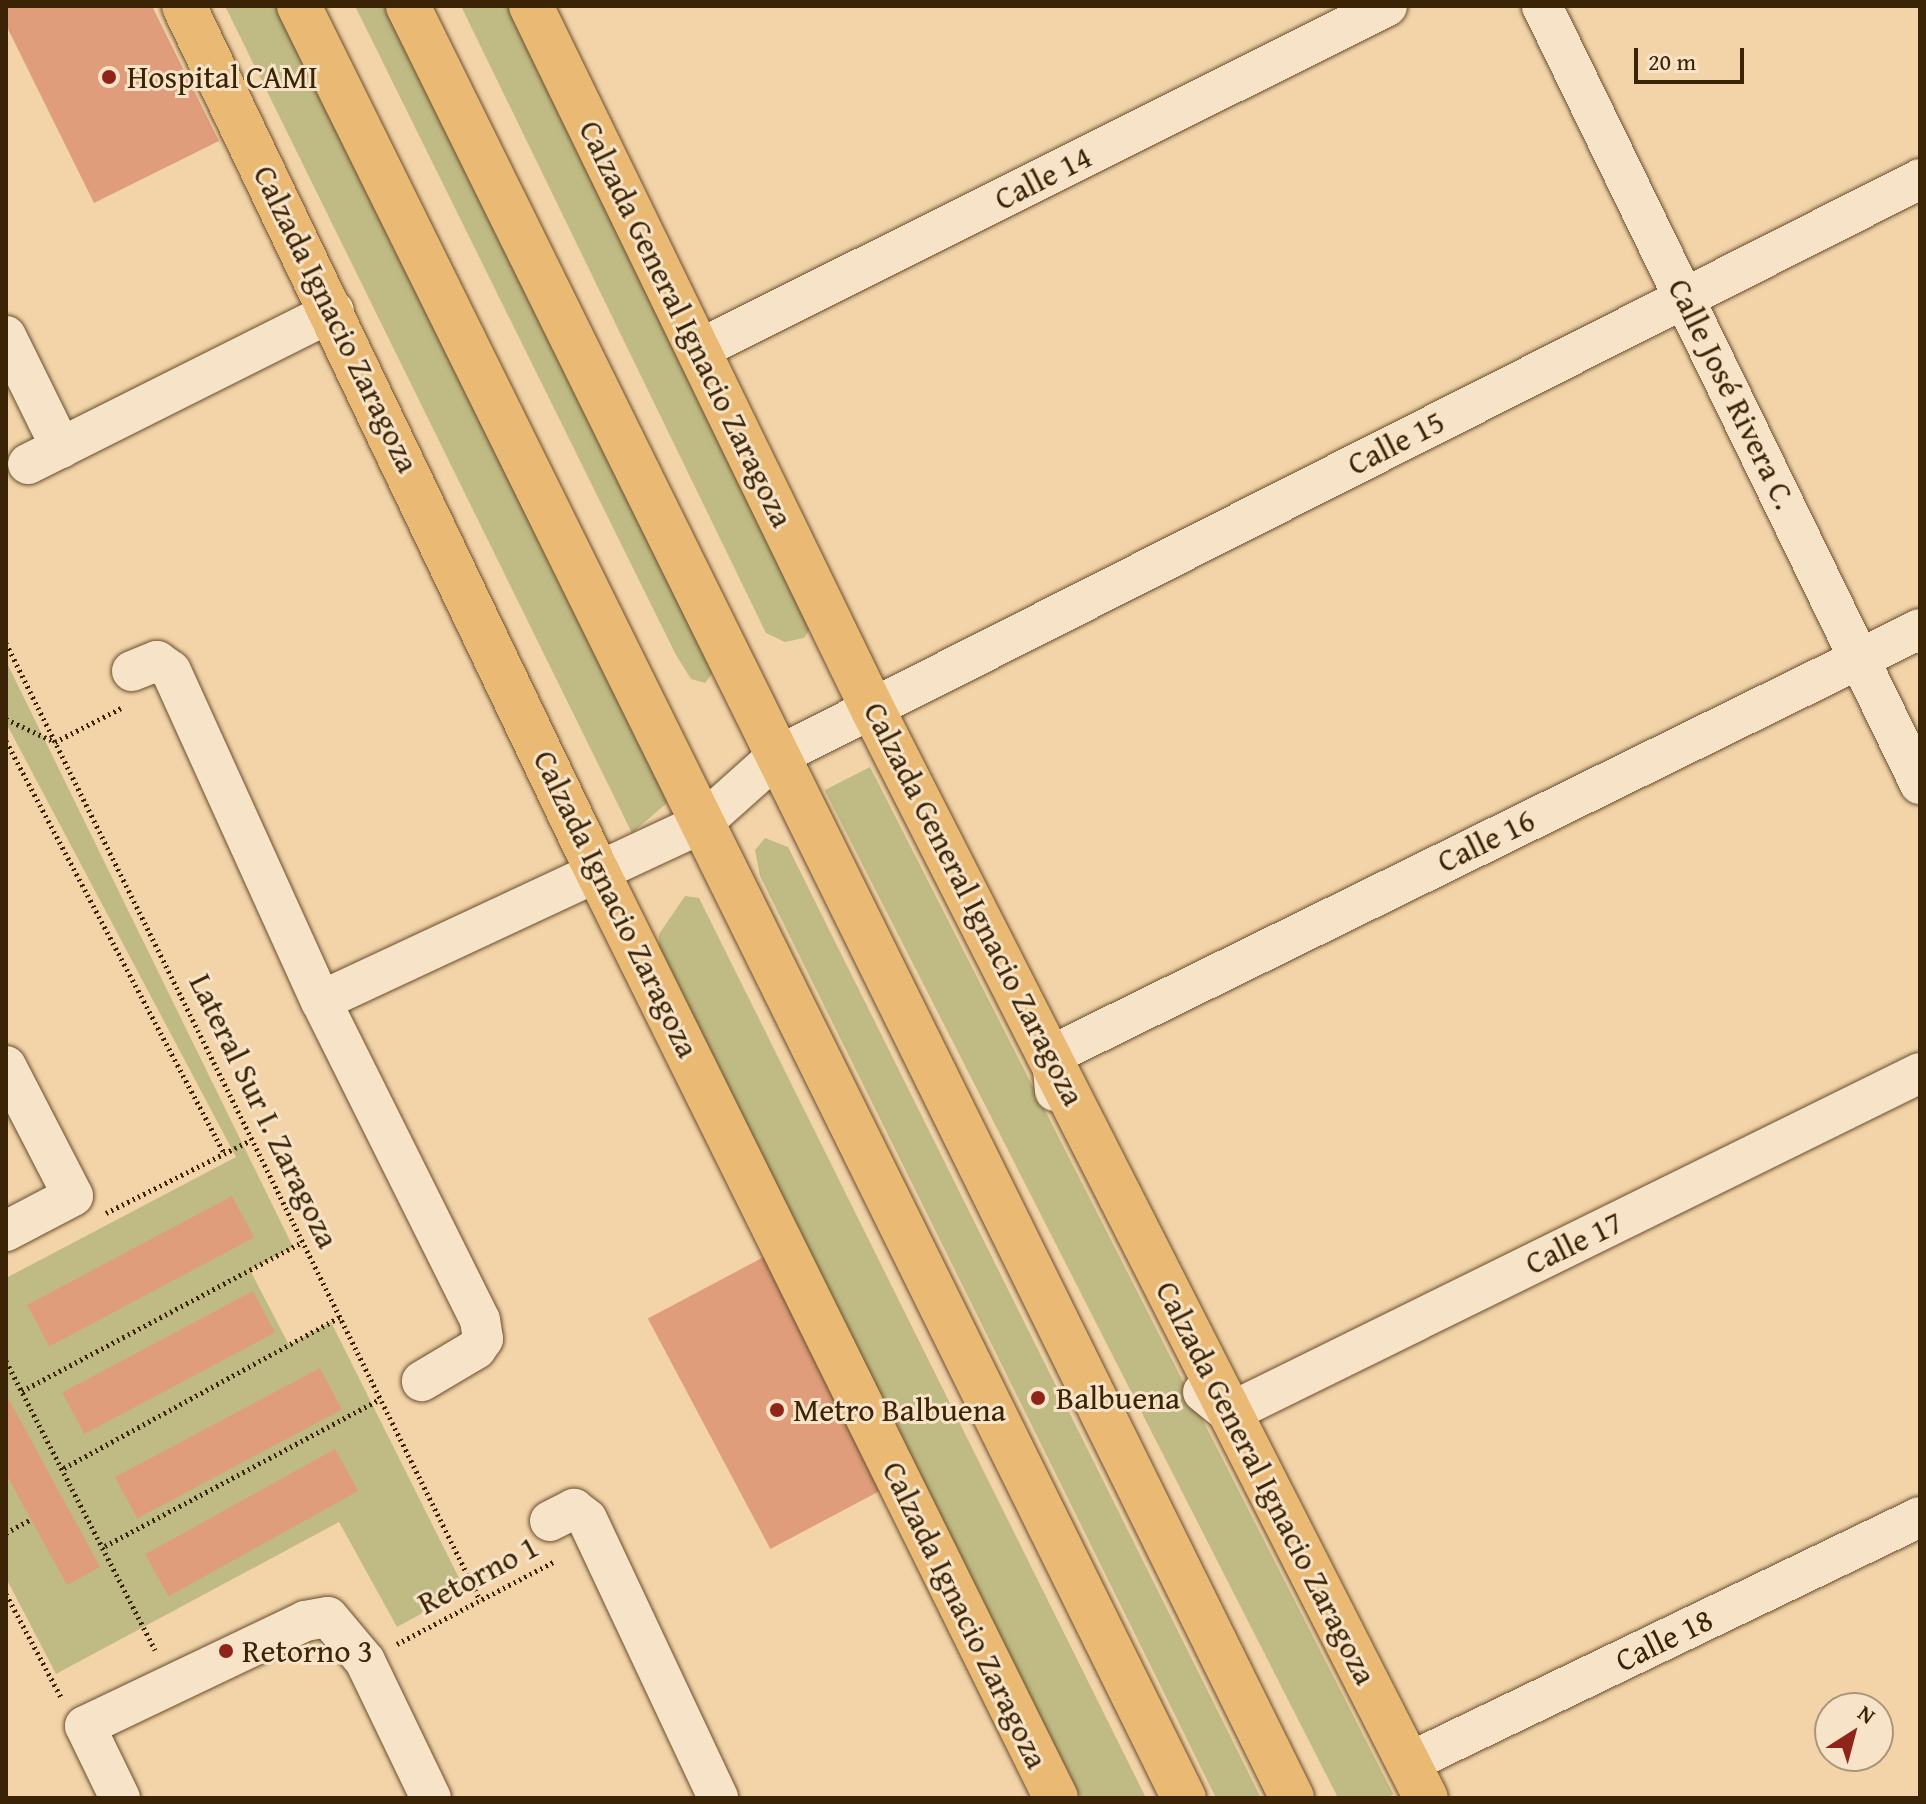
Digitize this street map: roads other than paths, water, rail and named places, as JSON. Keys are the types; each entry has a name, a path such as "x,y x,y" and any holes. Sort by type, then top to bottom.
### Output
{"main road":[{"name":"Calzada Ignacio Zaragoza","path":"184,6 334,311 598,873 1056,1798"},
{"path":"299,6 1184,1798"},
{"path":"408,6 1292,1798"},
{"name":"Calzada General Ignacio Zaragoza","path":"531,6 873,710 1052,1055 1229,1413 1417,1781"}],"street":[{"name":"Calle 14","path":"698,350 1387,6"},
{"name":"Calle José Rivera C.","path":"1542,6 1920,784"},
{"name":"Calle 15","path":"321,1001 701,824 776,757 1685,295 1920,179"},
{"path":"6,336 44,456 334,311"},
{"name":"Calle 16","path":"1052,1055 1920,629"},
{"path":"132,671 157,661 171,671 321,1001 484,1329 468,1356 422,1381"},
{"path":"6,1066 73,1196 6,1231"},
{"name":"Calle 17","path":"1229,1413 1920,1073"},
{"path":"550,1521 574,1509 587,1519 718,1798"},
{"name":"Calle 18","path":"1417,1781 1920,1517"},
{"path":"120,1798 85,1726 317,1618 339,1624 365,1661 431,1798"}],"place":[{"name":"Hospital CAMI","path":"109,77"},
{"name":"Balbuena","path":"1038,1398"},
{"name":"Metro Balbuena","path":"777,1410"},
{"name":"Retorno 3","path":"226,1651"}]}
